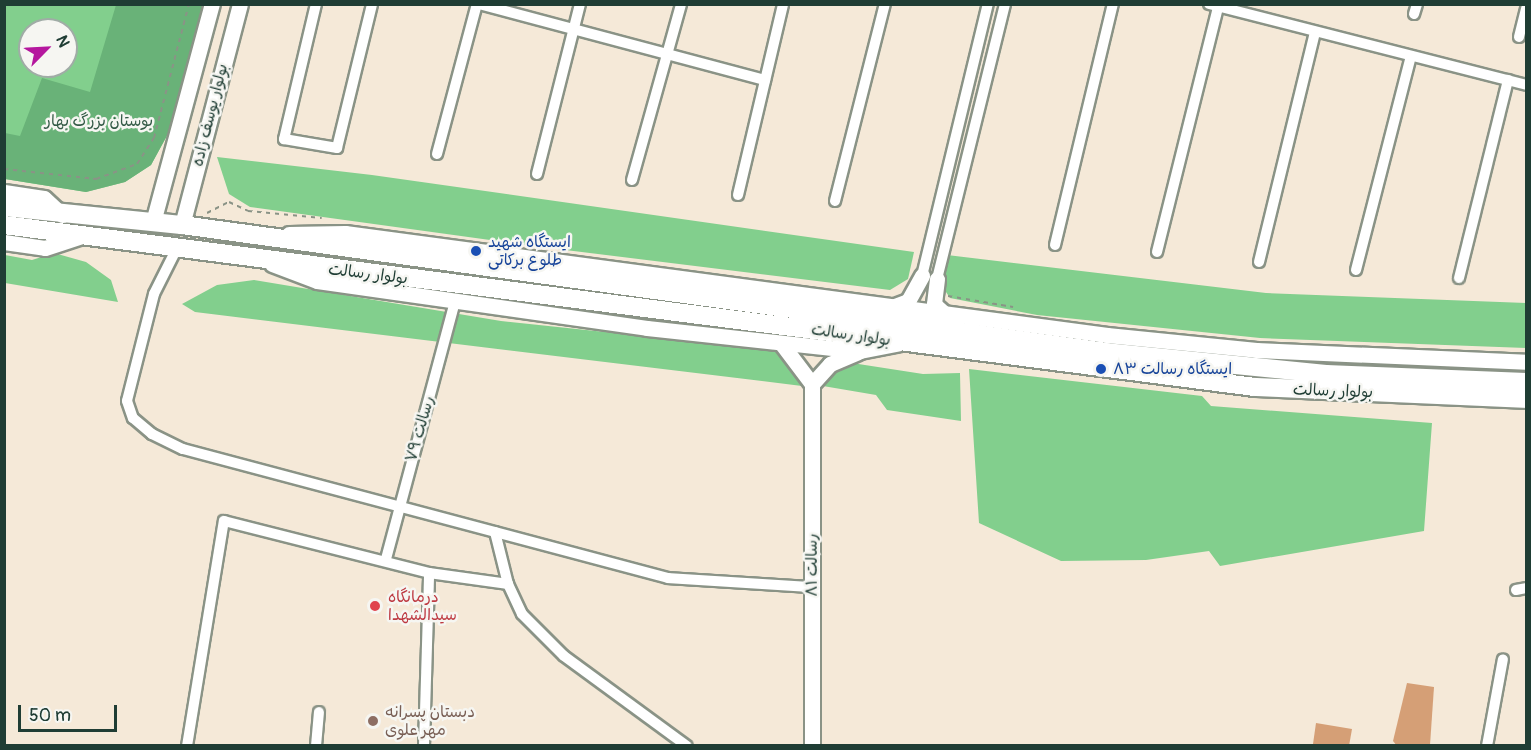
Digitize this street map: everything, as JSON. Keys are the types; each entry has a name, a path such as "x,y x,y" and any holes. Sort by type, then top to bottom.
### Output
{"main road":[{"path":"4,207 62,215 153,222 147,244 4,225"},
{"name":"بولوار رسالت","path":"153,222 182,225 234,236 1105,352 1326,374 1527,382"},
{"path":"177,248 182,225"},
{"name":"بولوار رسالت","path":"147,244 266,262 1254,387 1527,399"}],"street":[{"name":"بولوار یوسف زاده","path":"153,222 212,4"},
{"name":"بولوار یوسف زاده","path":"182,225 240,4"},
{"path":"316,4 284,139 337,148 372,4"},
{"path":"437,154 478,4 765,80"},
{"path":"537,174 580,4"},
{"path":"632,180 681,4"},
{"path":"738,195 783,4"},
{"path":"835,201 885,4"},
{"path":"944,313 934,304 929,277 988,4"},
{"path":"892,307 908,301 929,277 1005,4"},
{"path":"1055,245 1113,4"},
{"path":"1157,252 1213,6 1527,85"},
{"path":"1519,37 1527,8"},
{"path":"1259,262 1315,32"},
{"path":"1356,270 1411,56"},
{"path":"1459,278 1508,80"},
{"path":"4,192 44,198 62,215"},
{"path":"234,236 345,233 892,307 1256,350 1527,362"},
{"path":"4,242 45,248 86,235"},
{"path":"177,248 154,294 135,356 127,401 133,418 183,449 668,578 813,587"},
{"path":"266,262 317,281 455,301 860,351"},
{"name":"رسالت ۷۹","path":"386,559 455,301"},
{"path":"781,343 812,384 830,364 860,351 903,342"},
{"name":"رسالت ۸۱","path":"812,384 812,746"},
{"path":"186,746 224,521 386,559 429,573 508,584"},
{"path":"495,532 508,584 522,614 564,656 687,746"},
{"path":"424,746 429,573"},
{"path":"1487,746 1503,659"},
{"path":"316,746 319,712"}],"path":[{"path":"4,169 96,179 137,164 154,138 189,4"}],"green space":[{"name":"بوستان بزرگ بهار","path":"4,5 203,5 169,132 151,165 125,182 86,192 5,179"},
{"name":"بوستان بزرگ بهار","path":"116,5 203,5 169,132 151,165 125,182 86,192 5,179 5,133 20,136 42,78 90,92"},
{"path":"217,157 372,175 914,252 908,279 890,290 533,246 250,207 229,194"},
{"path":"54,253 86,262 111,280 118,302 5,283 5,255 32,260"},
{"path":"947,255 1266,293 1526,303 1526,348 1260,338 1037,315 950,298 942,286"},
{"path":"254,280 501,321 776,350 793,365 802,386 195,312 182,304 217,285"},
{"path":"852,363 923,374 960,373 961,421 887,410 876,395 823,386 833,371"},
{"path":"969,369 1202,396 1211,406 1432,423 1424,531 1220,566 1209,551 1146,560 1061,561 979,523"}],"building":[{"path":"1407,683 1434,687 1430,745 1397,746 1393,741"},
{"path":"1316,723 1352,729 1349,746 1313,744"}],"place":[{"name":"ایستگاه شهید طلوع برکاتی","path":"476,251"},
{"name":"ایستگاه رسالت ۸۳","path":"1101,369"},
{"name":"درمانگاه سیدالشهدا","path":"375,606"},
{"name":"دبستان پسرانه مهر علوی","path":"373,721"}]}
